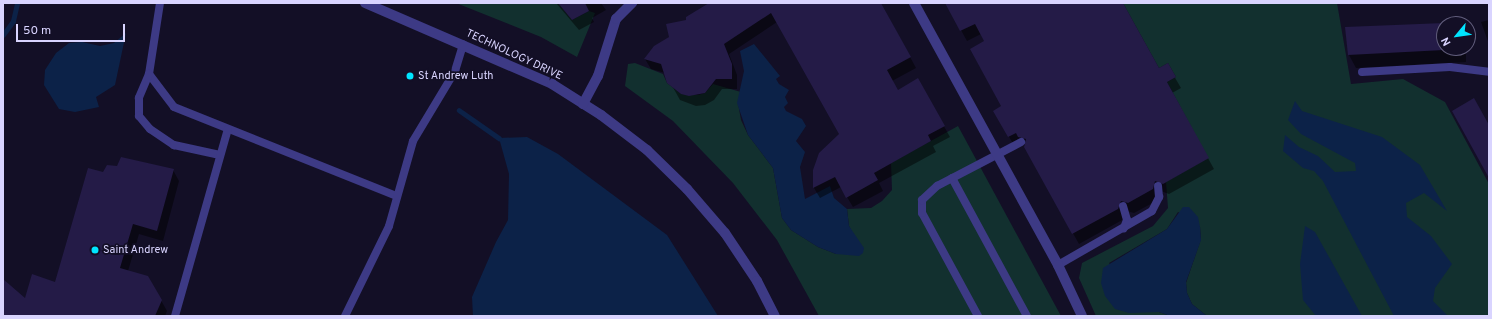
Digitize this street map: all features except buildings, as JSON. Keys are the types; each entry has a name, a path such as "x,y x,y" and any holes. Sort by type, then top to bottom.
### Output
{"street":[{"name":"TECHNOLOGY DRIVE","path":"365,3 463,44 552,84 584,104 647,150 688,189 725,233 757,281 775,316"},
{"path":"584,104 598,76 616,19 632,3"},
{"path":"914,3 1058,265 1082,316"}],"lane":[{"path":"160,3 149,74 139,98 139,116 150,129 174,146 220,154"},
{"path":"346,316 389,226 413,141 455,71 463,44"},
{"path":"1362,72 1450,67 1489,72"},
{"path":"149,74 174,107 397,196"},
{"path":"175,316 228,129"},
{"path":"978,316 921,207 922,200 928,192 1021,142"},
{"path":"952,178 1027,316"},
{"path":"1058,265 1152,211 1159,197 1158,186"},
{"path":"1123,206 1127,220 1124,228"}],"green space":[{"path":"456,3 558,3 572,20 589,11 595,13 577,57 541,37"},
{"path":"1123,3 1337,3 1351,84 1403,79 1445,102 1489,184 1489,316 1207,316 1192,304 1187,293 1186,283 1201,239 1200,227 1178,212 1167,229 1109,263 1151,312 1159,312 1170,316 1096,316 1079,278 1082,263 1153,226 1168,208 1166,182 1208,158 1167,82 1176,77 1168,63 1159,68"},
{"path":"635,63 663,74 667,83 681,94 698,95 705,93 713,84 741,92 738,103 741,120 748,135 773,168 782,218 791,230 818,247 836,254 853,234 849,226 847,209 871,208 882,201 892,190 891,163 958,126 1061,316 819,316 777,240 733,183 673,121 625,86 628,64"}],"water":[{"path":"126,33 115,85 96,97 99,107 75,112 59,109 44,85 45,70 56,53 69,43 82,42 100,46 114,43"},
{"path":"754,44 780,76 776,79 779,84 789,90 785,97 788,103 784,107 786,111 802,119 806,126 796,141 805,152 800,167 805,199 830,186 834,198 847,209 849,226 864,248 863,253 859,256 836,254 818,247 791,230 782,218 773,168 748,135 737,103 744,71 740,51"},
{"path":"1295,101 1302,111 1382,137 1420,165 1447,211 1424,193 1406,203 1407,217 1431,236 1452,264 1435,288 1433,301 1448,316 1394,316 1323,181 1314,171 1303,168 1283,151 1285,135 1299,147 1318,156 1335,172 1356,171 1355,163 1301,134 1288,120"},
{"path":"527,137 558,154 667,235 718,316 473,316 472,297 496,242 508,220 509,174 499,138"},
{"path":"1183,207 1189,207 1198,217 1201,240 1186,282 1187,293 1192,304 1207,316 1170,316 1159,312 1129,313 1115,309 1105,296 1101,283 1103,268 1167,229"},
{"path":"1305,226 1315,232 1362,316 1316,316 1303,300 1300,264"}],"waterway":[{"path":"3,35 13,21 17,3"},
{"path":"459,110 499,138"}],"place":[{"name":"St Andrew Luth","path":"410,76"},
{"name":"Saint Andrew","path":"95,250"}]}
